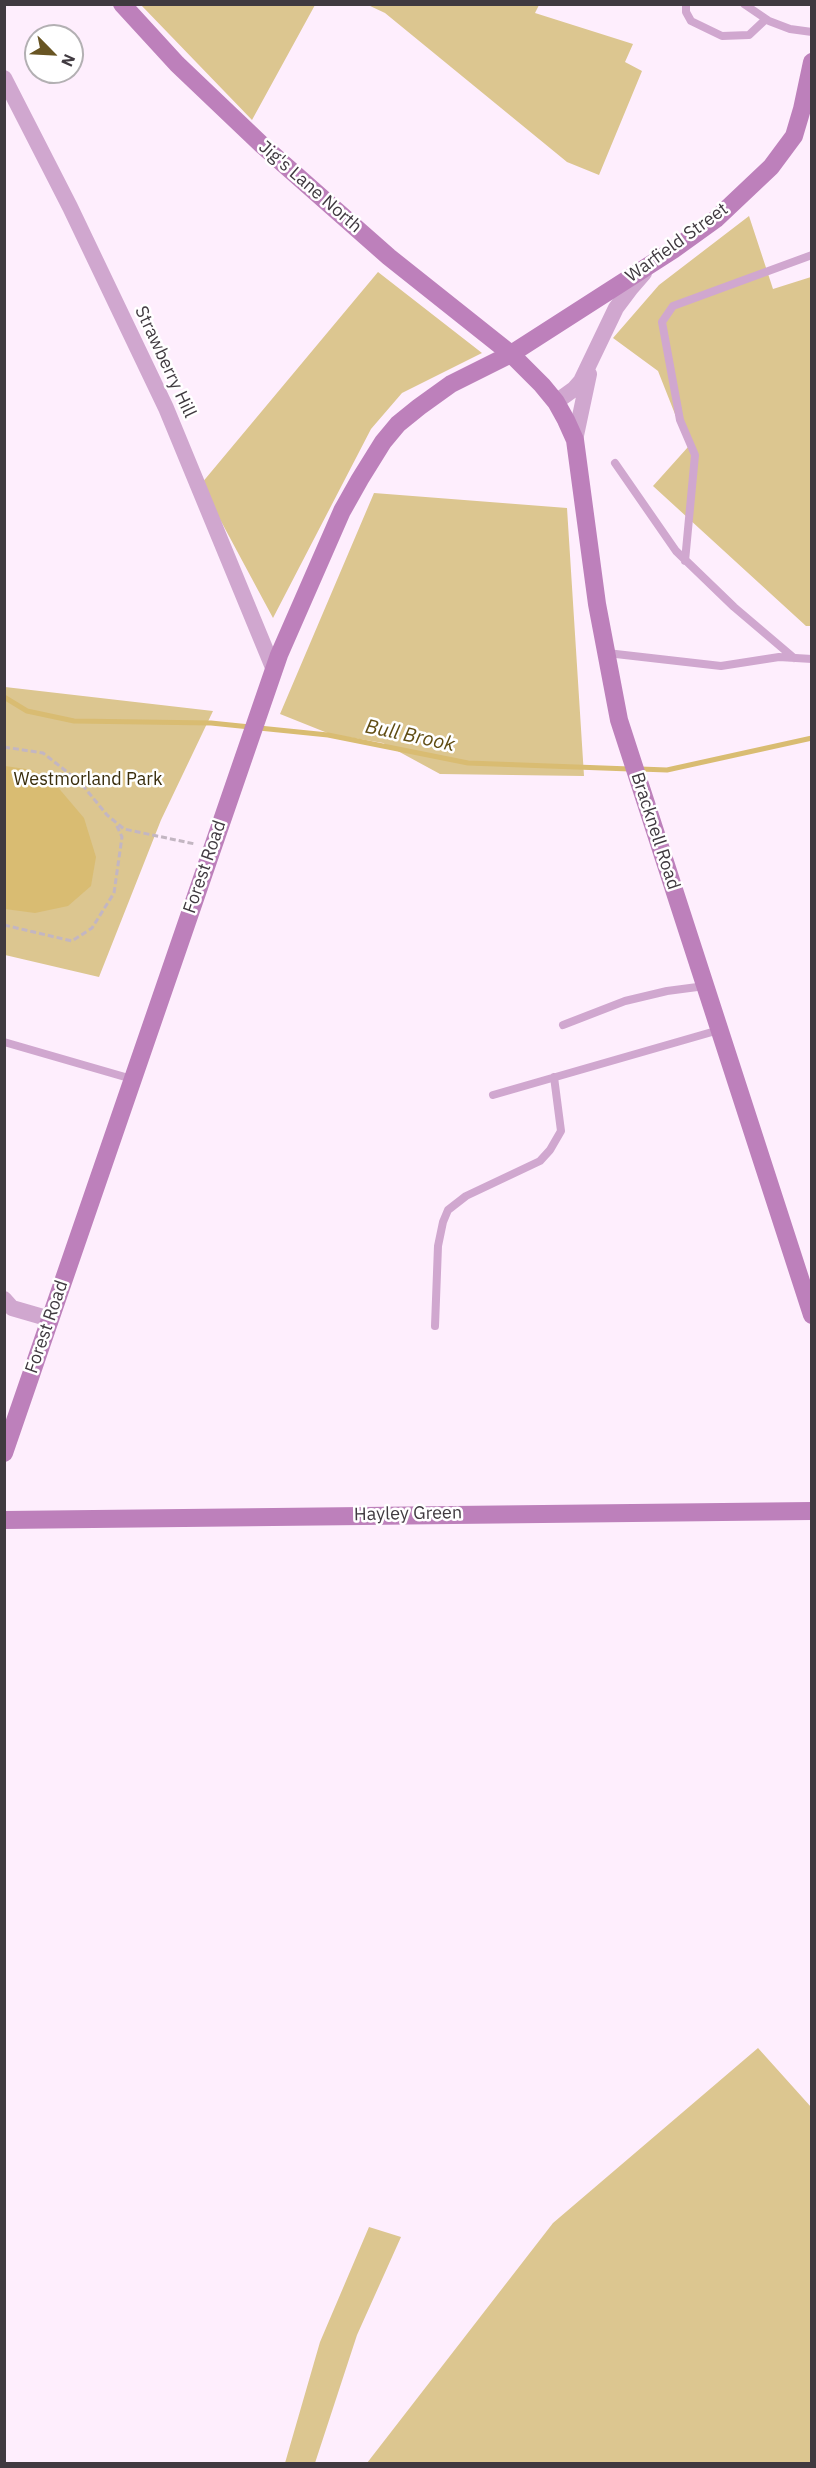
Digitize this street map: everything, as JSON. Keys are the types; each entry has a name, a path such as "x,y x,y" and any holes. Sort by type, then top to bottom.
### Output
{"main road":[{"name":"Jig's Lane North","path":"122,4 177,64 262,145 389,257 511,354"},
{"name":"Warfield Street","path":"511,354 658,260 716,219 771,167 794,136 812,62"},
{"name":"Bracknell Road","path":"511,354 556,402 575,440 597,604 620,720 812,1315"},
{"name":"Forest Road","path":"4,1453 249,739 274,670 342,511 383,442 398,424 451,384 511,354"},
{"name":"Hayley Green","path":"4,1520 812,1511"}],"street":[{"name":"Strawberry Hill","path":"4,78 70,207 166,408 274,670"},
{"path":"556,402 574,389 592,359 616,308 631,288 658,260"},
{"path":"575,440 592,359"},
{"path":"4,1299 12,1308 50,1319"}],"lane":[{"path":"686,4 686,12 691,21 722,36 749,34 766,19"},
{"path":"744,4 766,19 790,29 812,32"},
{"path":"686,561 695,455 680,420 662,322 673,306 812,255"},
{"path":"615,463 676,551 734,607 794,658"},
{"path":"606,653 721,666 779,657 812,659"},
{"path":"563,1024 625,1001 667,991 705,986"},
{"path":"493,1095 719,1030"},
{"path":"4,1042 132,1078"},
{"path":"435,1326 438,1246 448,1210 466,1196 540,1161 550,1150 561,1131 554,1077"}],"path":[{"path":"4,747 43,753 80,782 107,815 124,829 212,847"},
{"path":"4,925 72,941 92,928 114,893 122,837 116,822"}],"green space":[{"path":"141,5 315,5 252,120"},
{"path":"368,5 539,5 535,13 633,44 625,62 642,71 599,175 567,162 385,13"},
{"path":"749,216 773,289 811,277 811,626 806,626 653,486 688,447 658,371 613,338 659,285"},
{"path":"378,272 482,353 402,393 371,429 273,618 201,484"},
{"path":"374,493 567,508 584,776 440,774 383,743 330,734 280,714"},
{"name":"Westmorland Park","path":"5,687 213,711 161,820 99,977 5,955"},
{"path":"758,2048 811,2107 811,2463 367,2463 553,2223"},
{"path":"369,2227 401,2237 357,2335 315,2463 285,2463 320,2342"}],"shaded area":[{"path":"5,766 33,770 56,785 84,818 96,857 91,886 68,906 35,913 5,909"}],"waterway":[{"name":"Bull Brook","path":"4,697 27,711 74,721 211,723 250,727"},
{"name":"Bull Brook","path":"259,728 328,735 468,763 630,769"},
{"name":"Bull Brook","path":"640,769 667,770 812,738"}]}
